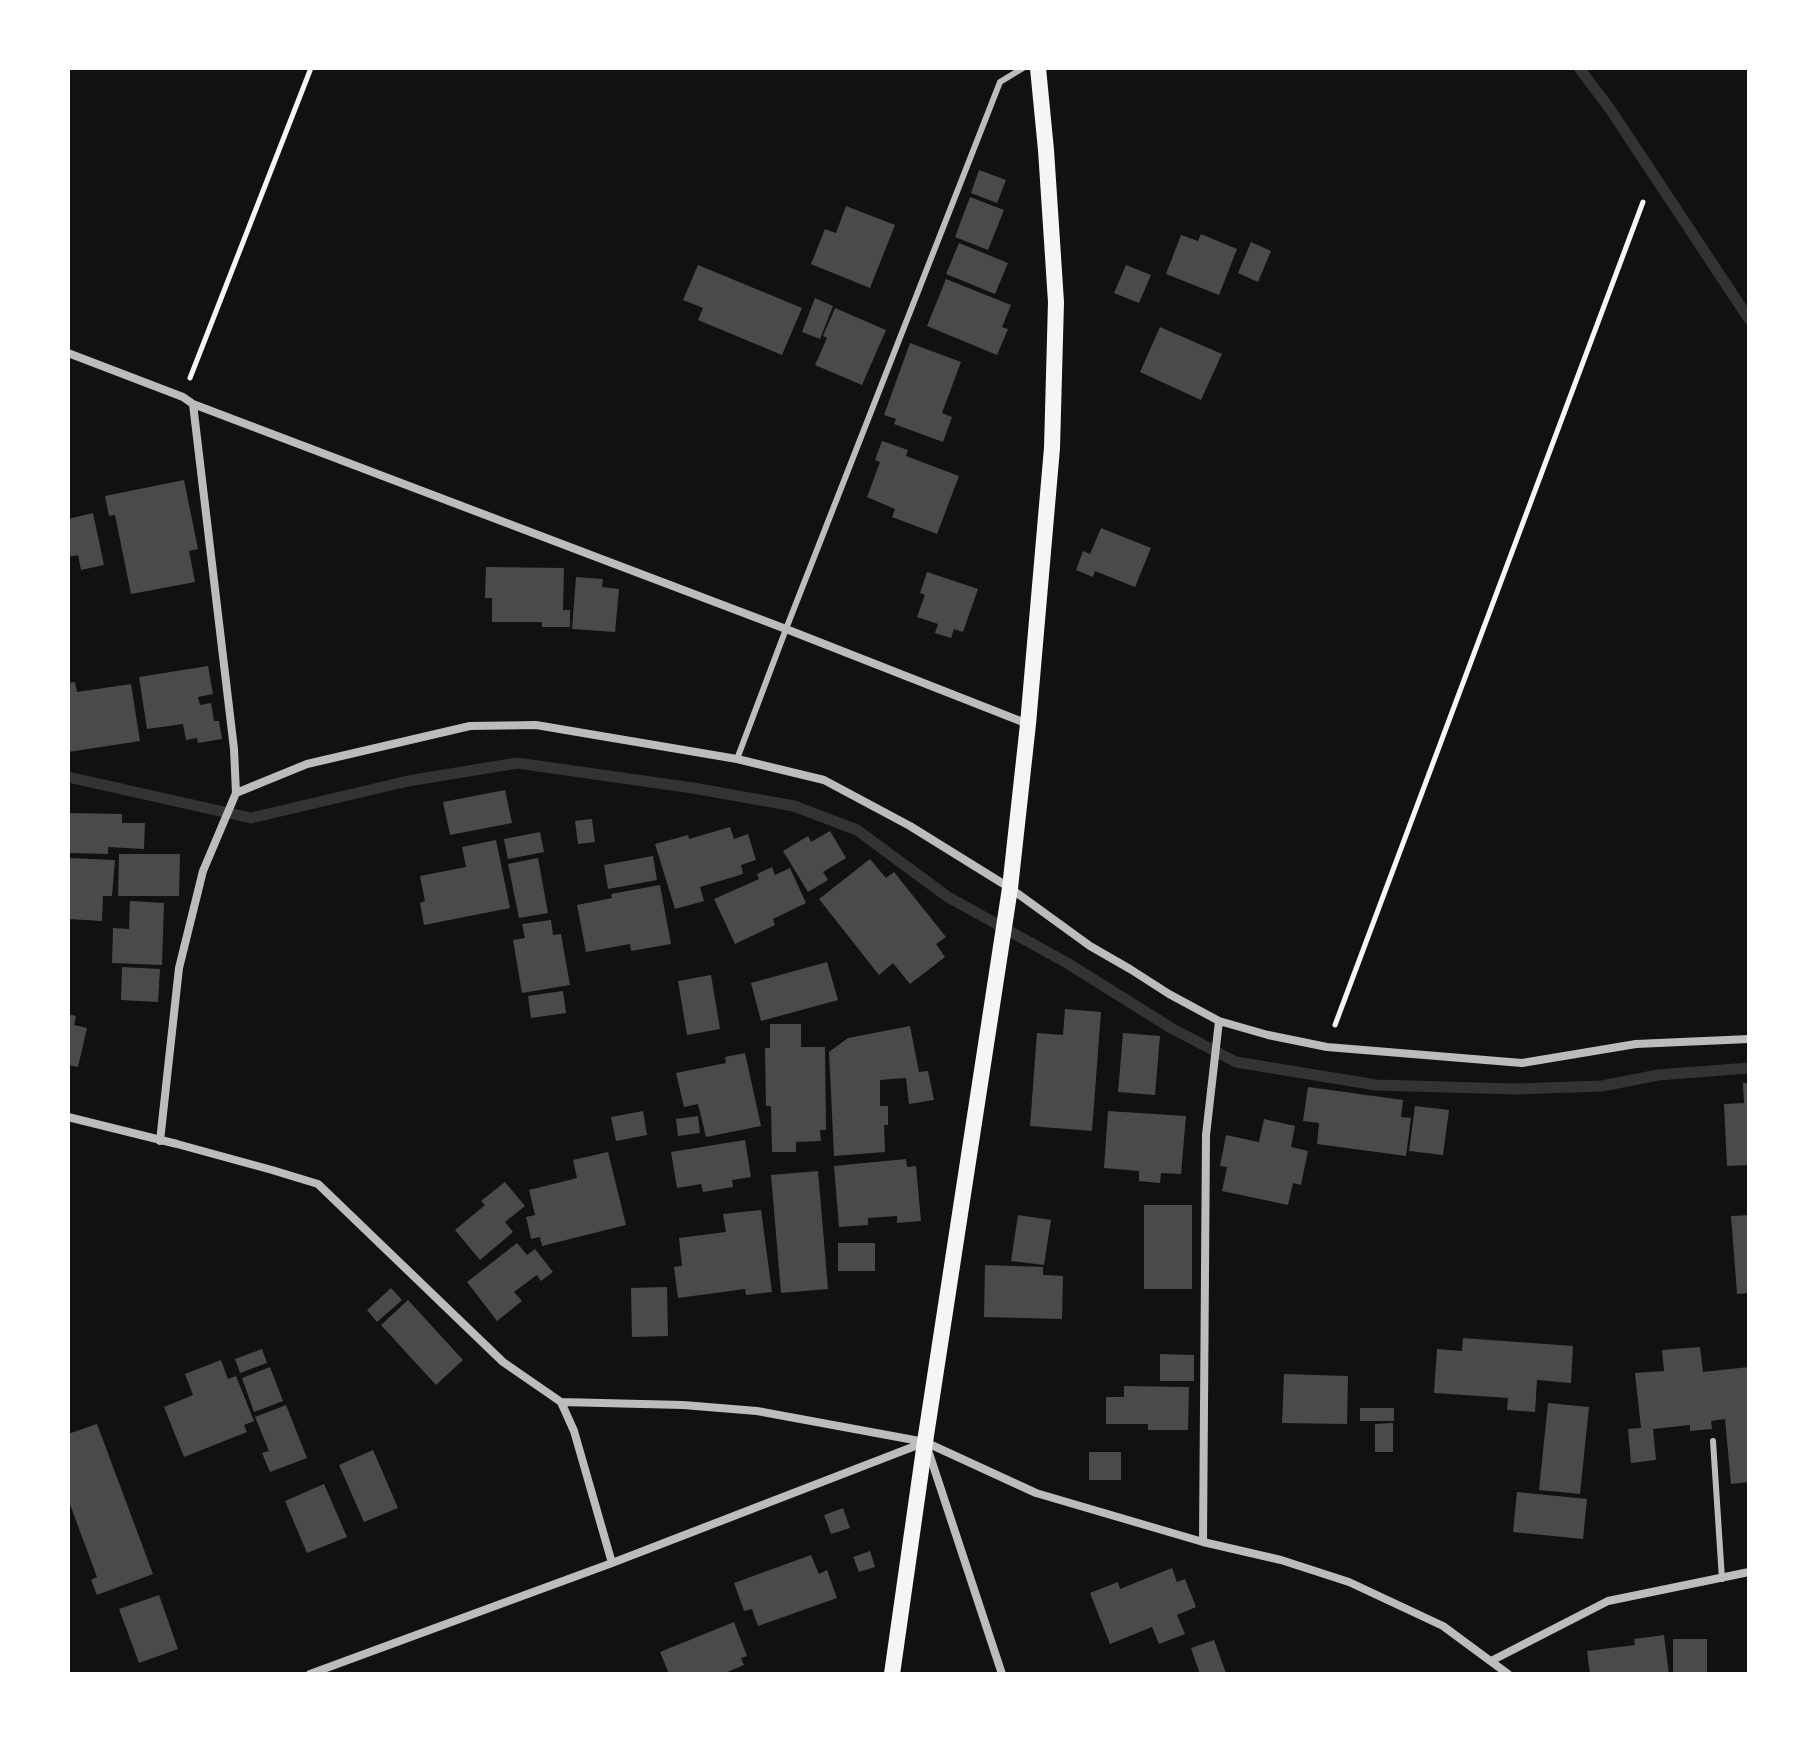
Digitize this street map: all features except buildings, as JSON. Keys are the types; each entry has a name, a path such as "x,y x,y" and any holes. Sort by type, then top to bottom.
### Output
{"main road":[{"path":"892,1674 1010,888 1028,724 1052,448 1056,302 1038,68"}],"street":[{"path":"68,353 183,397 193,404 1028,724"},
{"path":"160,1141 179,968 203,871 236,793 234,749 193,404"},
{"path":"236,793 307,764 470,726 536,725 737,759 824,780 910,826 1010,888 1090,946 1169,994 1219,1021 1268,1035 1327,1047 1522,1063 1636,1044 1749,1039"},
{"path":"1203,1542 1206,1135 1219,1021"},
{"path":"68,1117 318,1184 503,1362 561,1402 574,1431 612,1563"},
{"path":"561,1402 683,1405 757,1411 925,1442 1036,1493 1203,1542 1281,1560 1349,1582 1443,1626 1508,1674"},
{"path":"310,1674 612,1563 925,1442"},
{"path":"925,1442 1002,1674"},
{"path":"1491,1661 1608,1601 1749,1572"}],"lane":[{"path":"737,759 1000,82 1023,68"},
{"path":"1713,1441 1722,1579"}],"path":[{"path":"183,397 311,68"},
{"path":"1327,1047 1643,202"}],"waterway":[{"path":"1579,68 1610,109 1749,319"},
{"path":"68,777 251,818 408,781 517,763 693,788 794,806 857,830 948,897 1067,963 1171,1028 1236,1062 1376,1085 1515,1089 1602,1086 1658,1075 1749,1068"}]}
